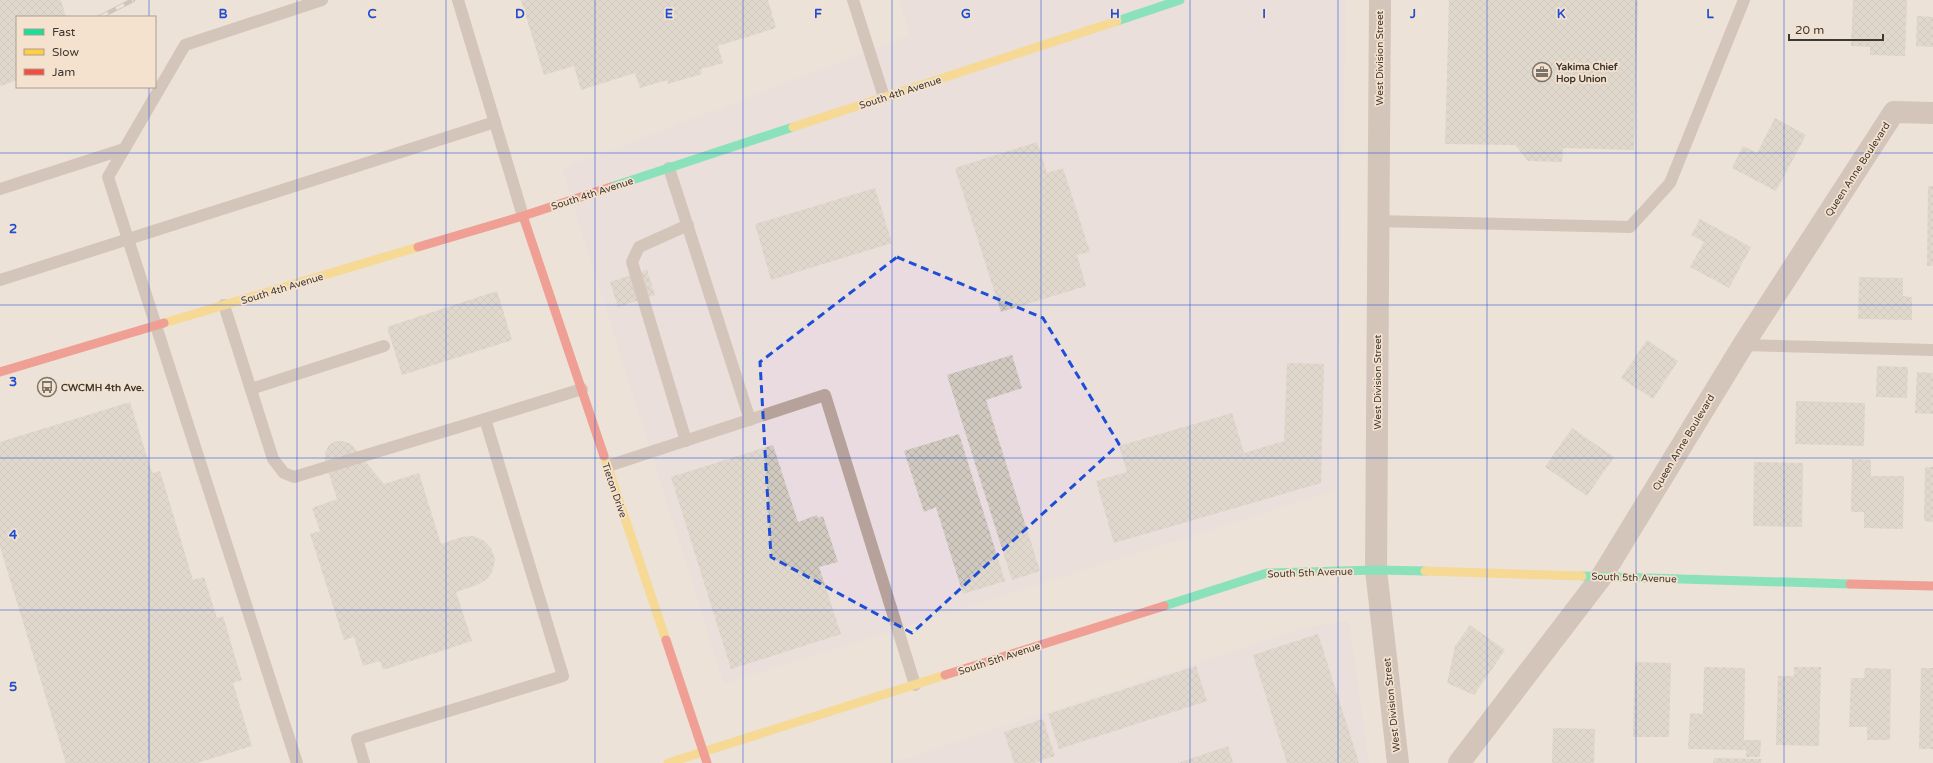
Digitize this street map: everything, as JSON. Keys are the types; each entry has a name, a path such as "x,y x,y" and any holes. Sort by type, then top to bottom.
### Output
{"street":[{"name":"South 4th Avenue","path":"0,372 523,216 1180,0"},
{"name":"West Division Street","path":"1380,0 1376,570 1398,763"},
{"name":"Queen Anne Boulevard","path":"1458,763 1602,576 1743,345 1894,112 1933,113"},
{"name":"Tieton Drive","path":"523,216 708,763"},
{"name":"South 5th Avenue","path":"668,763 1267,573 1376,570 1933,586"}],"lane":[{"path":"297,763 108,177 185,45 322,0"},
{"path":"458,0 523,216"},
{"path":"853,0 884,97"},
{"path":"1378,221 1630,227 1670,183 1744,0"},
{"path":"0,280 495,122"},
{"path":"0,189 124,149"},
{"path":"669,168 750,420"},
{"path":"686,441 632,262 639,247 688,226"},
{"path":"224,305 273,459 284,473 294,477 582,389"},
{"path":"1743,345 1933,350"},
{"path":"251,389 384,346"},
{"path":"608,466 825,395 916,685"},
{"path":"364,763 357,739 564,676 484,419"}],"highlighted area":[{"path":"897,257 1043,318 1119,444 912,633 771,557 760,362"}],"shaded area":[{"path":"899,0 1346,0 1336,490 724,684 562,169 910,35"},
{"path":"1349,620 1369,763 893,763 1297,630"}],"building":[{"path":"0,0 61,0 66,16 16,16 16,80 0,86"},
{"path":"521,0 768,0 776,28 718,46 723,63 701,69 702,74 668,84 667,80 640,88 635,73 581,90 574,66 544,75"},
{"name":"Yakima Chief Hop Union","path":"1449,0 1638,0 1634,150 1563,148 1562,162 1528,161 1515,145 1445,144"},
{"path":"1853,0 1907,0 1905,56 1870,55 1870,47 1851,46"},
{"path":"1917,16 1933,17 1933,47 1916,46"},
{"path":"1775,118 1806,135 1776,191 1732,168 1743,146 1757,153"},
{"path":"1037,142 1047,173 1063,168 1090,252 1077,255 1086,286 1001,312 955,168"},
{"path":"1928,186 1933,186 1933,266 1927,266"},
{"path":"875,188 892,243 771,280 755,224"},
{"path":"1700,219 1751,247 1729,288 1690,267 1704,242 1691,235"},
{"path":"647,270 655,295 618,307 610,282"},
{"path":"1859,277 1903,278 1903,296 1912,297 1912,320 1858,319"},
{"path":"497,291 512,340 402,375 387,327"},
{"path":"1647,340 1678,361 1653,399 1621,378"},
{"path":"1012,355 1022,388 986,400 1040,571 1012,580 947,375"},
{"path":"1287,363 1324,364 1321,483 1114,543 1096,481 1127,472 1119,446 1232,413 1244,453 1284,441"},
{"path":"1877,366 1908,367 1907,398 1876,397"},
{"path":"1917,372 1933,373 1933,414 1915,413"},
{"path":"1796,401 1865,403 1864,446 1795,444"},
{"path":"130,402 152,473 160,471 193,580 204,577 217,618 223,616 242,680 233,683 252,746 197,763 66,763 0,547 0,442"},
{"path":"1572,428 1614,457 1587,496 1545,467"},
{"path":"959,434 1005,581 963,594 936,507 924,512 904,451"},
{"path":"336,441 343,441 351,444 384,484 419,473 441,544 462,537 473,536 483,540 491,548 495,559 493,570 487,579 477,585 456,592 472,641 383,670 380,661 363,666 354,637 344,640 310,534 320,531 312,508 337,499 325,461 325,453 329,445"},
{"path":"773,445 798,522 817,515 818,518 823,516 838,562 819,567 841,634 731,669 671,477"},
{"path":"1852,459 1871,460 1871,476 1904,476 1903,529 1864,528 1864,512 1851,512"},
{"path":"1754,462 1803,463 1802,527 1753,526"},
{"path":"1925,467 1933,467 1933,522 1924,521"},
{"path":"1470,625 1505,650 1474,695 1447,683 1455,646"},
{"path":"1318,634 1359,763 1287,763 1253,655"},
{"path":"1635,662 1671,663 1669,737 1633,737"},
{"path":"1196,666 1207,701 1059,749 1048,714"},
{"path":"1704,667 1745,668 1744,740 1761,740 1760,757 1746,757 1746,750 1688,749 1690,713 1703,714"},
{"path":"1794,667 1821,667 1819,746 1776,745 1778,676 1794,676"},
{"path":"1865,668 1891,669 1890,740 1867,740 1867,727 1849,727 1851,678 1864,678"},
{"path":"1921,668 1933,668 1933,749 1919,749"},
{"path":"1043,719 1055,756 1034,763 1014,763 1004,732"},
{"path":"1553,728 1595,729 1594,763 1552,763"},
{"path":"1228,746 1233,763 1178,763"},
{"path":"1714,758 1761,759 1761,763 1713,763"}],"railway":[{"path":"102,16 133,0"}],"traffic: fast":[{"path":"1117,21 1180,0"},
{"path":"611,187 793,127"},
{"path":"1164,606 1267,573 1376,570 1425,571"},
{"path":"1582,576 1850,584"}],"traffic: slow":[{"path":"793,127 1117,21"},
{"path":"164,323 418,247"},
{"path":"604,456 666,640"},
{"path":"1425,571 1582,576"},
{"path":"668,763 945,675"}],"traffic: jam":[{"path":"418,247 523,216 611,187"},
{"path":"523,216 604,456"},
{"path":"0,372 164,323"},
{"path":"1850,584 1933,586"},
{"path":"945,675 1164,606"},
{"path":"666,640 707,763"}],"place":[{"name":"Yakima Chief Hop Union","path":"1542,72"},
{"name":"CWCMH 4th Ave.","path":"47,387"}]}
